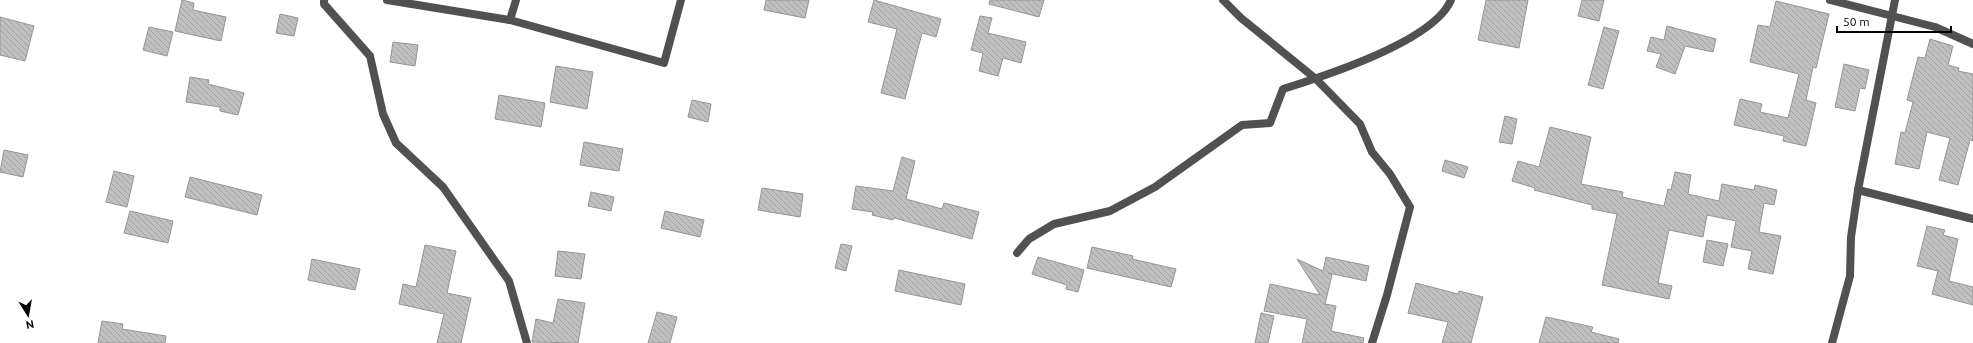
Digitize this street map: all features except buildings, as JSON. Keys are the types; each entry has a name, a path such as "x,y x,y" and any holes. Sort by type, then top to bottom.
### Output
{"street":[{"path":"324,0 324,4 370,56 383,114 396,142 443,187 509,281 527,343"},
{"path":"387,0 510,20 664,63 681,0"},
{"path":"510,20 516,0"},
{"path":"1223,0 1241,18 1316,79 1360,124 1372,152 1390,174 1410,207 1387,295 1372,343"},
{"path":"1017,253 1029,239 1054,224 1110,211 1155,187 1242,126 1270,123 1283,89 1316,79 1401,44 1427,28 1448,7 1451,0"},
{"path":"1830,0 1935,27 1973,44"},
{"path":"1832,343 1850,276 1851,237 1858,190 1890,16 1895,0"},
{"path":"1858,190 1973,219"}]}
